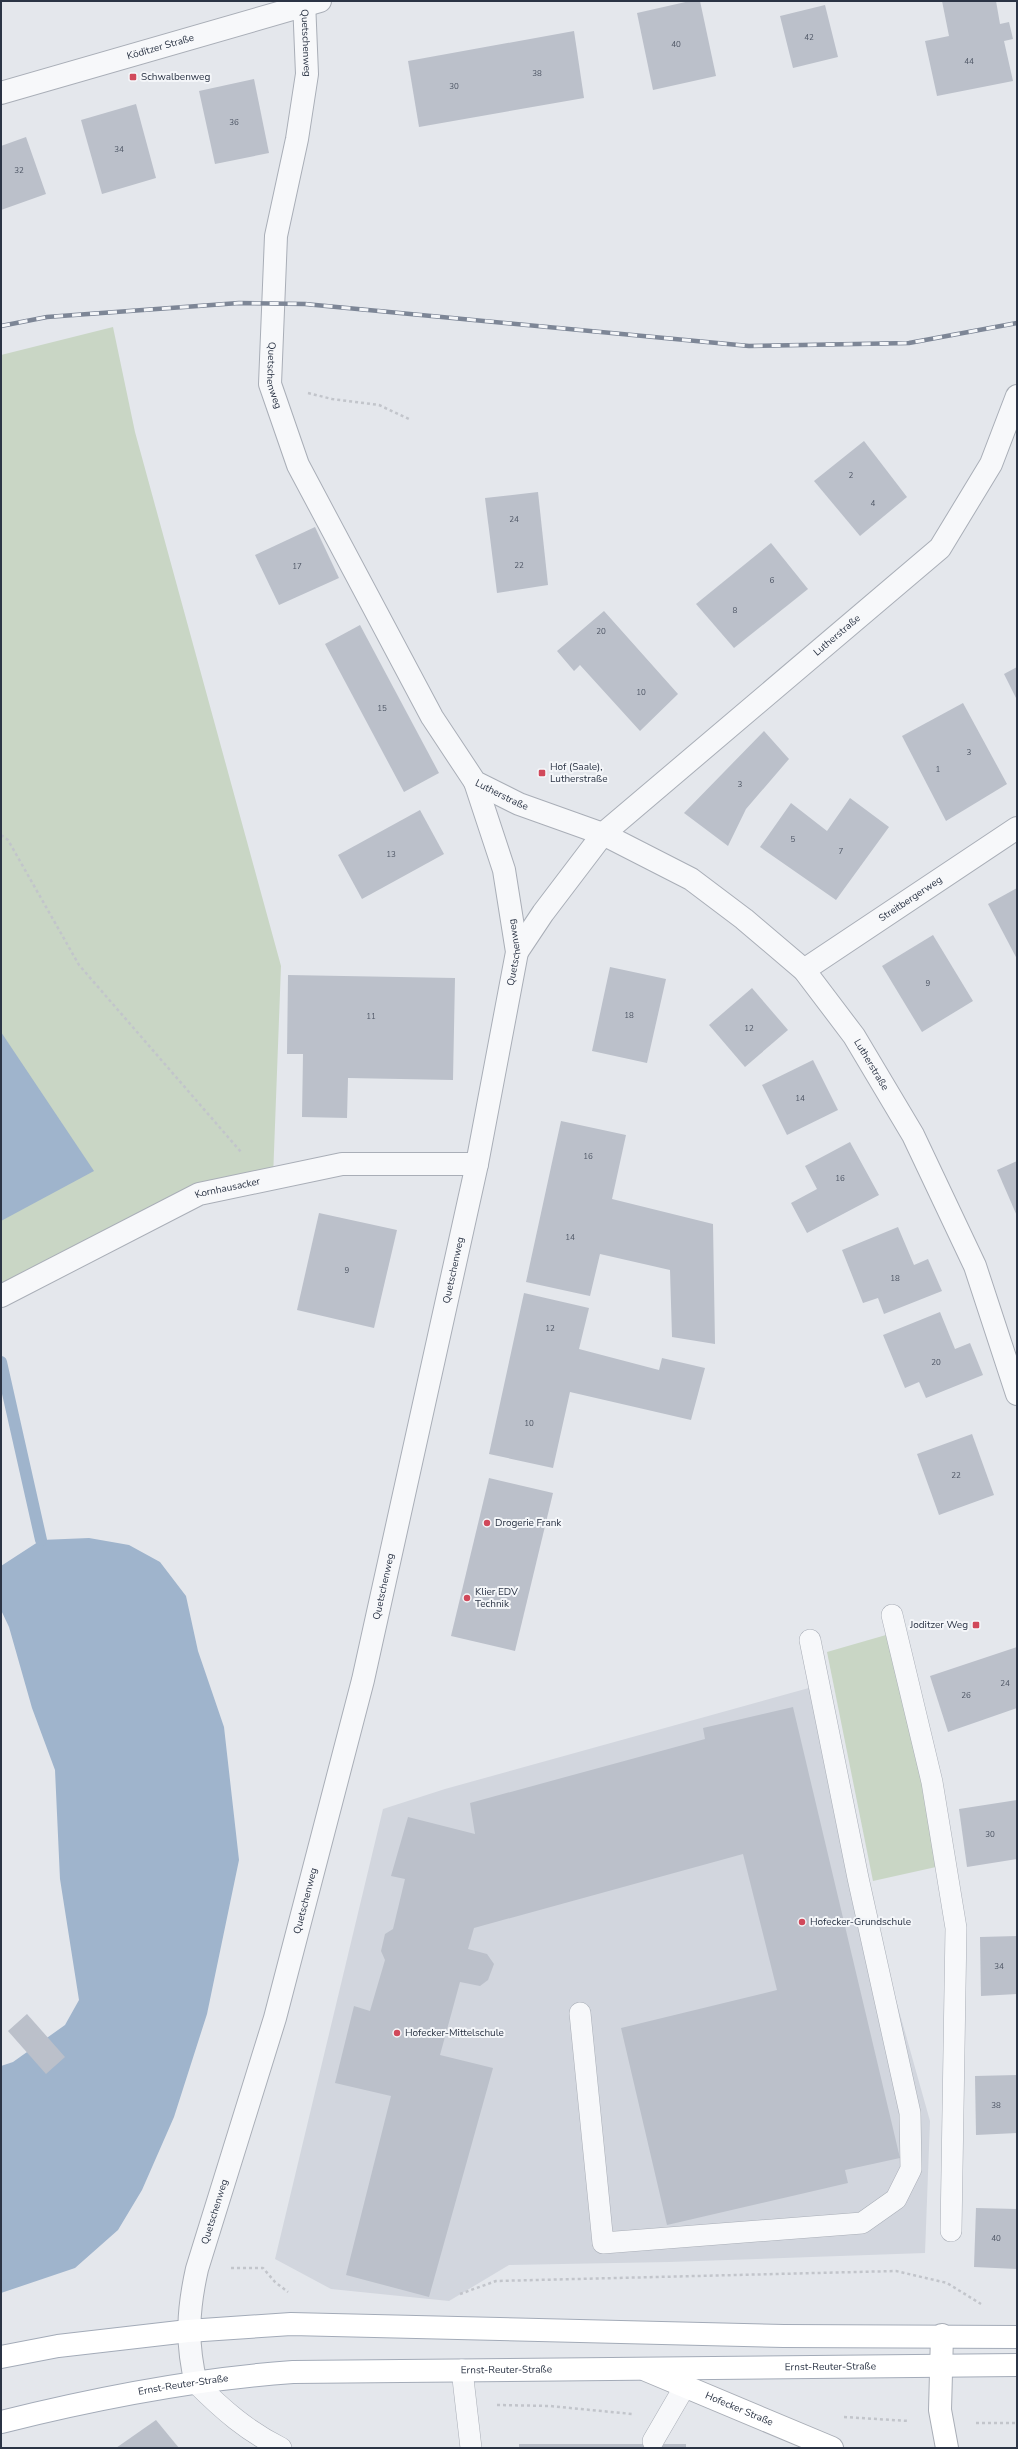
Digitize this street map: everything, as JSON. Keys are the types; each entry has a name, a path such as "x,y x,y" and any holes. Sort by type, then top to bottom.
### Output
{"main road":[{"path":"1,2357 58,2346 188,2330 315,2324 784,2336 1017,2336"},
{"path":"942,2335 940,2417 947,2448"},
{"name":"Ernst-Reuter-Straße","path":"1,2422 133,2393 242,2376 293,2372 646,2370 1017,2365"},
{"name":"Hofecker Straße","path":"646,2370 832,2448"}],"street":[{"name":"Köditzer Straße","path":"1,93 309,2"},
{"name":"Quetschenweg","path":"309,2 307,74 297,139 276,236 270,384 298,465 432,717"},
{"name":"Lutherstraße","path":"518,952 543,913 603,834 940,548 991,464 1017,396"},
{"name":"Lutherstraße","path":"432,717 475,782 520,804 603,834 691,879 744,920 804,970 854,1036 913,1135 976,1266 1017,1394"},
{"name":"Quetschenweg","path":"196,2383 190,2358 188,2330 190,2299 197,2269 275,2018 363,1680 477,1164 518,952 504,870 475,782"},
{"name":"Streitbergerweg","path":"804,970 1017,828"},
{"name":"Kornhausacker","path":"1,1296 199,1194 342,1164 477,1164"}],"lane":[{"path":"892,1615 932,1782 956,1928 951,2231"},
{"path":"580,2013 603,2242 862,2223 896,2199 911,2169 910,2113 858,1878 810,1640"},
{"path":"462,2370 471,2448"},
{"path":"196,2383 223,2410 255,2435 281,2448"},
{"path":"653,2441 685,2386"}],"path":[{"path":"270,384 332,399 379,405 411,420"},
{"path":"1,835 8,840 79,965 265,1180"},
{"path":"197,2269 263,2268 275,2282 290,2293"},
{"path":"456,2296 496,2281 896,2272 947,2283 984,2306"},
{"path":"465,2405 550,2406 667,2417"}],"shaded area":[{"path":"816,1686 889,1975 930,2121 925,2253 669,2262 509,2265 449,2301 331,2289 275,2259 383,1809 445,1789"}],"green space":[{"path":"113,327 135,432 281,966 273,1178 199,1194 1,1296 1,355"},
{"path":"886,1635 945,1865 873,1881 827,1652"}],"water":[{"path":"1,1032 94,1171 1,1221"},
{"path":"89,1538 129,1545 160,1562 186,1596 198,1651 224,1727 239,1860 207,2014 174,2117 142,2190 118,2230 75,2268 1,2293 1,2066 13,2062 65,2025 79,2000 60,1879 55,1770 32,1708 9,1627 1,1610 1,1566 41,1540"}],"building":[{"path":"690,1 700,1 716,76 653,90 637,13"},
{"path":"942,1 996,1 1000,24 1009,22 1013,39 1004,41 1013,81 937,96 925,41 949,36"},
{"path":"825,5 838,57 793,68 780,16"},
{"path":"574,31 584,98 419,127 408,61"},
{"path":"254,79 269,153 215,164 199,91"},
{"path":"136,104 156,178 102,194 81,120"},
{"path":"26,137 46,194 1,210 1,146"},
{"path":"864,441 907,497 860,536 814,481"},
{"path":"538,492 548,585 497,593 485,498"},
{"path":"315,527 339,578 279,605 255,555"},
{"path":"771,543 808,589 734,648 696,604"},
{"path":"604,611 678,694 640,731 580,665 574,671 557,651"},
{"path":"360,625 439,773 404,792 325,644"},
{"path":"1017,667 1017,700 1004,674"},
{"path":"963,703 1007,784 946,821 902,736"},
{"path":"764,731 789,759 746,809 728,846 684,813"},
{"path":"850,798 889,827 836,900 760,847 791,803 827,831"},
{"path":"420,810 444,854 362,899 338,855"},
{"path":"1017,888 1017,959 988,904"},
{"path":"933,935 973,1001 922,1032 882,966"},
{"path":"610,967 666,979 647,1063 592,1051"},
{"path":"288,975 455,978 453,1080 348,1078 347,1118 302,1117 303,1054 287,1054"},
{"path":"752,988 788,1030 745,1067 709,1025"},
{"path":"813,1060 838,1110 787,1135 762,1085"},
{"path":"561,1121 626,1135 612,1199 713,1224 715,1344 672,1337 670,1270 600,1254 590,1296 526,1282"},
{"path":"850,1142 879,1195 807,1233 791,1203 817,1189 805,1166"},
{"path":"1017,1161 1017,1216 997,1170"},
{"path":"319,1213 397,1230 374,1328 297,1310"},
{"path":"898,1227 914,1265 928,1259 942,1291 884,1314 878,1298 863,1303 842,1250"},
{"path":"524,1293 589,1308 579,1349 659,1370 662,1358 705,1368 691,1420 570,1392 553,1468 489,1454"},
{"path":"940,1312 955,1349 970,1343 983,1375 926,1398 919,1382 905,1388 883,1335"},
{"path":"972,1434 994,1495 939,1515 917,1454"},
{"path":"489,1478 553,1493 515,1651 451,1636"},
{"path":"1017,1647 1017,1708 948,1732 930,1676"},
{"path":"793,1707 900,2158 845,2170 848,2183 667,2225 621,2028 777,1990 743,1854 474,1928 468,1949 487,1954 494,1964 488,1980 480,1986 460,1982 440,2055 493,2068 429,2297 346,2275 391,2096 335,2083 354,2006 370,2011 385,1960 381,1951 385,1934 393,1929 405,1879 391,1876 408,1817 475,1834 470,1803 705,1739 703,1728"},
{"path":"1017,1800 1017,1859 967,1867 959,1809"},
{"path":"1017,1936 1017,1994 981,1996 980,1937"},
{"path":"27,2014 65,2057 46,2074 8,2031"},
{"path":"1017,2075 1017,2133 976,2135 975,2076"},
{"path":"976,2208 1017,2209 1017,2269 974,2267"},
{"path":"156,2420 179,2448 116,2448"},
{"path":"519,2444 686,2444 686,2448 519,2448"}],"waterway":[{"path":"1,1362 41,1540"}],"railway":[{"path":"1,326 47,317 239,303 305,304 749,346 909,343 1017,323"}],"place":[{"name":"Schwalbenweg","path":"133,77"},
{"name":"Hof (Saale), Lutherstraße","path":"542,773"},
{"name":"Drogerie Frank","path":"487,1523"},
{"name":"Klier EDV Technik","path":"467,1598"},
{"name":"Joditzer Weg","path":"976,1625"},
{"name":"Hofecker-Grundschule","path":"802,1922"},
{"name":"Hofecker-Mittelschule","path":"397,2033"}]}
